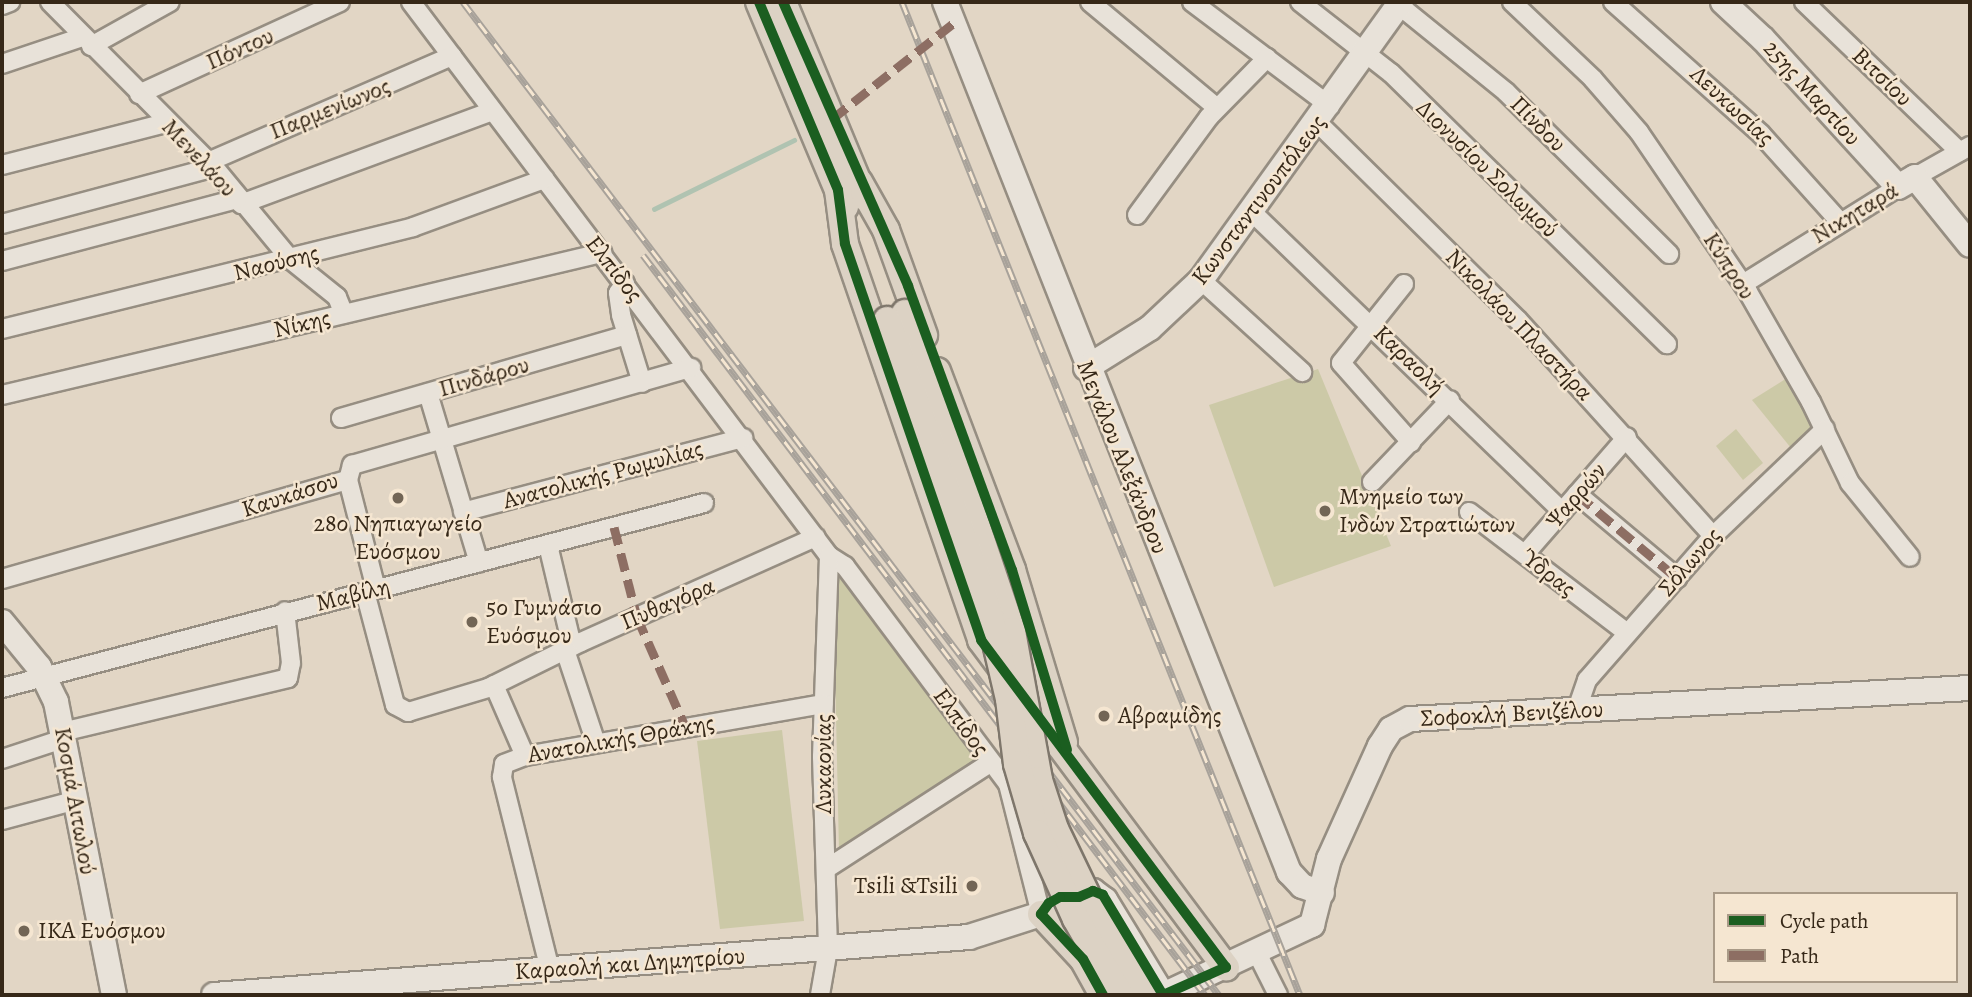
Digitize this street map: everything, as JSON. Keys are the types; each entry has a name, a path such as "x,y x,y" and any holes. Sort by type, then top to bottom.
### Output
{"main road":[{"path":"759,2 848,186 886,230 1012,570 1071,763"},
{"path":"783,2 1012,631 1039,780 1055,829 1094,910 1144,995"},
{"path":"848,186 845,244 981,640 1226,967"},
{"path":"896,316 989,613 1009,699 1017,764 1037,833 1076,919 1120,995"},
{"path":"1041,914 1083,959 1103,995"}],"street":[{"path":"2,5 10,2"},
{"name":"Μενελάου","path":"50,2 166,123 211,164 239,202 291,260 337,297 344,314"},
{"path":"2,64 87,42 170,2"},
{"name":"Πόντου","path":"139,94 340,2"},
{"name":"Ελπίδος","path":"411,2 691,368 816,537"},
{"name":"Μεγάλου Αλεξάνδρου","path":"945,2 1086,368 1289,872 1302,886 1322,893"},
{"path":"1090,2 1217,108"},
{"name":"Νικολάου Πλαστήρα","path":"1192,2 1266,58 1323,114 1627,437 1713,536"},
{"name":"Διονυσίου Σολωμού","path":"1300,2 1367,54 1667,344"},
{"name":"Κύπρου","path":"1512,2 1594,79 1639,132 1743,284 1825,429 1850,483 1910,557"},
{"name":"Λευκωσίας","path":"1613,2 1761,134 1840,222"},
{"name":"25ης Μαρτίου","path":"1723,2 1970,245"},
{"name":"Κωνσταντινουπόλεως","path":"1086,368 1150,328 1201,280 1367,54 1398,3"},
{"name":"Πίνδου","path":"1398,3 1506,92 1669,254"},
{"name":"Βιτσίου","path":"1807,3 1965,149"},
{"name":"Παρμενίωνος","path":"2,224 211,164 452,56"},
{"path":"1136,215 1217,108 1266,58"},
{"path":"2,261 239,202 492,110"},
{"path":"2,165 166,123"},
{"name":"Νικηταρά","path":"1743,284 1840,222 1965,149"},
{"name":"Ναούσης","path":"2,329 291,260 413,227 544,179"},
{"name":"Καραολή","path":"1252,212 1450,400 1562,511"},
{"name":"Νίκης","path":"2,395 603,253"},
{"path":"1201,280 1302,372"},
{"path":"625,283 618,293 627,335 642,383"},
{"path":"1404,284 1341,359 1348,376 1411,442"},
{"name":"Πινδάρου","path":"341,418 627,335"},
{"name":"Καυκάσου","path":"2,579 348,480 348,471 357,462 442,441 691,368"},
{"path":"428,393 479,563"},
{"path":"1372,482 1450,400"},
{"name":"Σόλωνος","path":"1576,712 1587,680 1713,536 1825,429"},
{"name":"Ψαρρών","path":"1525,554 1627,437"},
{"name":"Ανατολικής Ρωμυλίας","path":"463,512 743,438"},
{"path":"348,480 370,591"},
{"path":"1577,494 1677,578"},
{"name":"Μαβίλη","path":"2,688 285,611 704,503"},
{"name":"Ύδρας","path":"1469,512 1627,634"},
{"path":"816,537 829,556"},
{"name":"Πυθαγόρα","path":"370,591 392,694 402,711 494,685 568,648 816,537"},
{"path":"548,545 568,648 596,743"},
{"name":"Ελπίδος","path":"829,556 845,566 990,763 1008,783 1041,914"},
{"name":"Λυκαονίας","path":"820,995 828,949 824,704 829,556"},
{"path":"2,759 63,736 288,678 291,663 285,611"},
{"name":"Κοσμά Αιτωλού","path":"4,627 46,677 63,736 72,801 114,995"},
{"path":"494,685 525,756"},
{"name":"Σοφοκλή Βενιζέλου","path":"1163,995 1312,925 1329,859 1380,746 1400,723 1421,717 1576,712 1970,688"},
{"name":"Ανατολικής Θράκης","path":"550,970 502,777 504,764 525,756 824,704"},
{"path":"826,869 990,763"},
{"path":"2,820 72,801"},
{"name":"Καραολή και Δημητρίου","path":"214,995 969,937 1041,914 1067,910 1079,897 1093,891 1102,895 1163,995"},
{"path":"1257,953 1278,995"}],"shaded area":[{"path":"1318,369 1391,546 1274,587 1209,405"},
{"path":"1787,378 1814,426 1791,448 1752,400"},
{"path":"1736,429 1763,463 1743,480 1716,446"},
{"path":"845,578 979,761 839,851 833,579"},
{"path":"782,730 804,921 720,929 697,741"}],"waterway":[{"path":"654,209 794,140"}],"railway":[{"path":"463,2 1219,995"},
{"path":"902,2 1300,995"},
{"path":"643,255 1205,995"}],"marked path":[{"path":"832,119 955,22"},
{"path":"1577,494 1677,578"},
{"path":"614,527 637,617 686,728"}],"cycle path":[{"path":"759,2 838,190 845,244 981,640 1226,967 1163,995 1103,895 1093,891 1079,897 1060,897 1049,903 1041,914 1083,959 1103,995"},
{"path":"783,2 908,286 1012,570 1067,750"}],"place":[{"name":"28ο Νηπιαγωγείο Ευόσμου","path":"398,498"},
{"name":"Μνημείο των Ινδών Στρατιώτων","path":"1325,511"},
{"name":"5ο Γυμνάσιο Ευόσμου","path":"472,622"},
{"name":"Αβραμίδης","path":"1104,716"},
{"name":"Tsili &Tsili","path":"972,886"},
{"name":"ΙΚΑ Ευόσμου","path":"24,931"}]}
